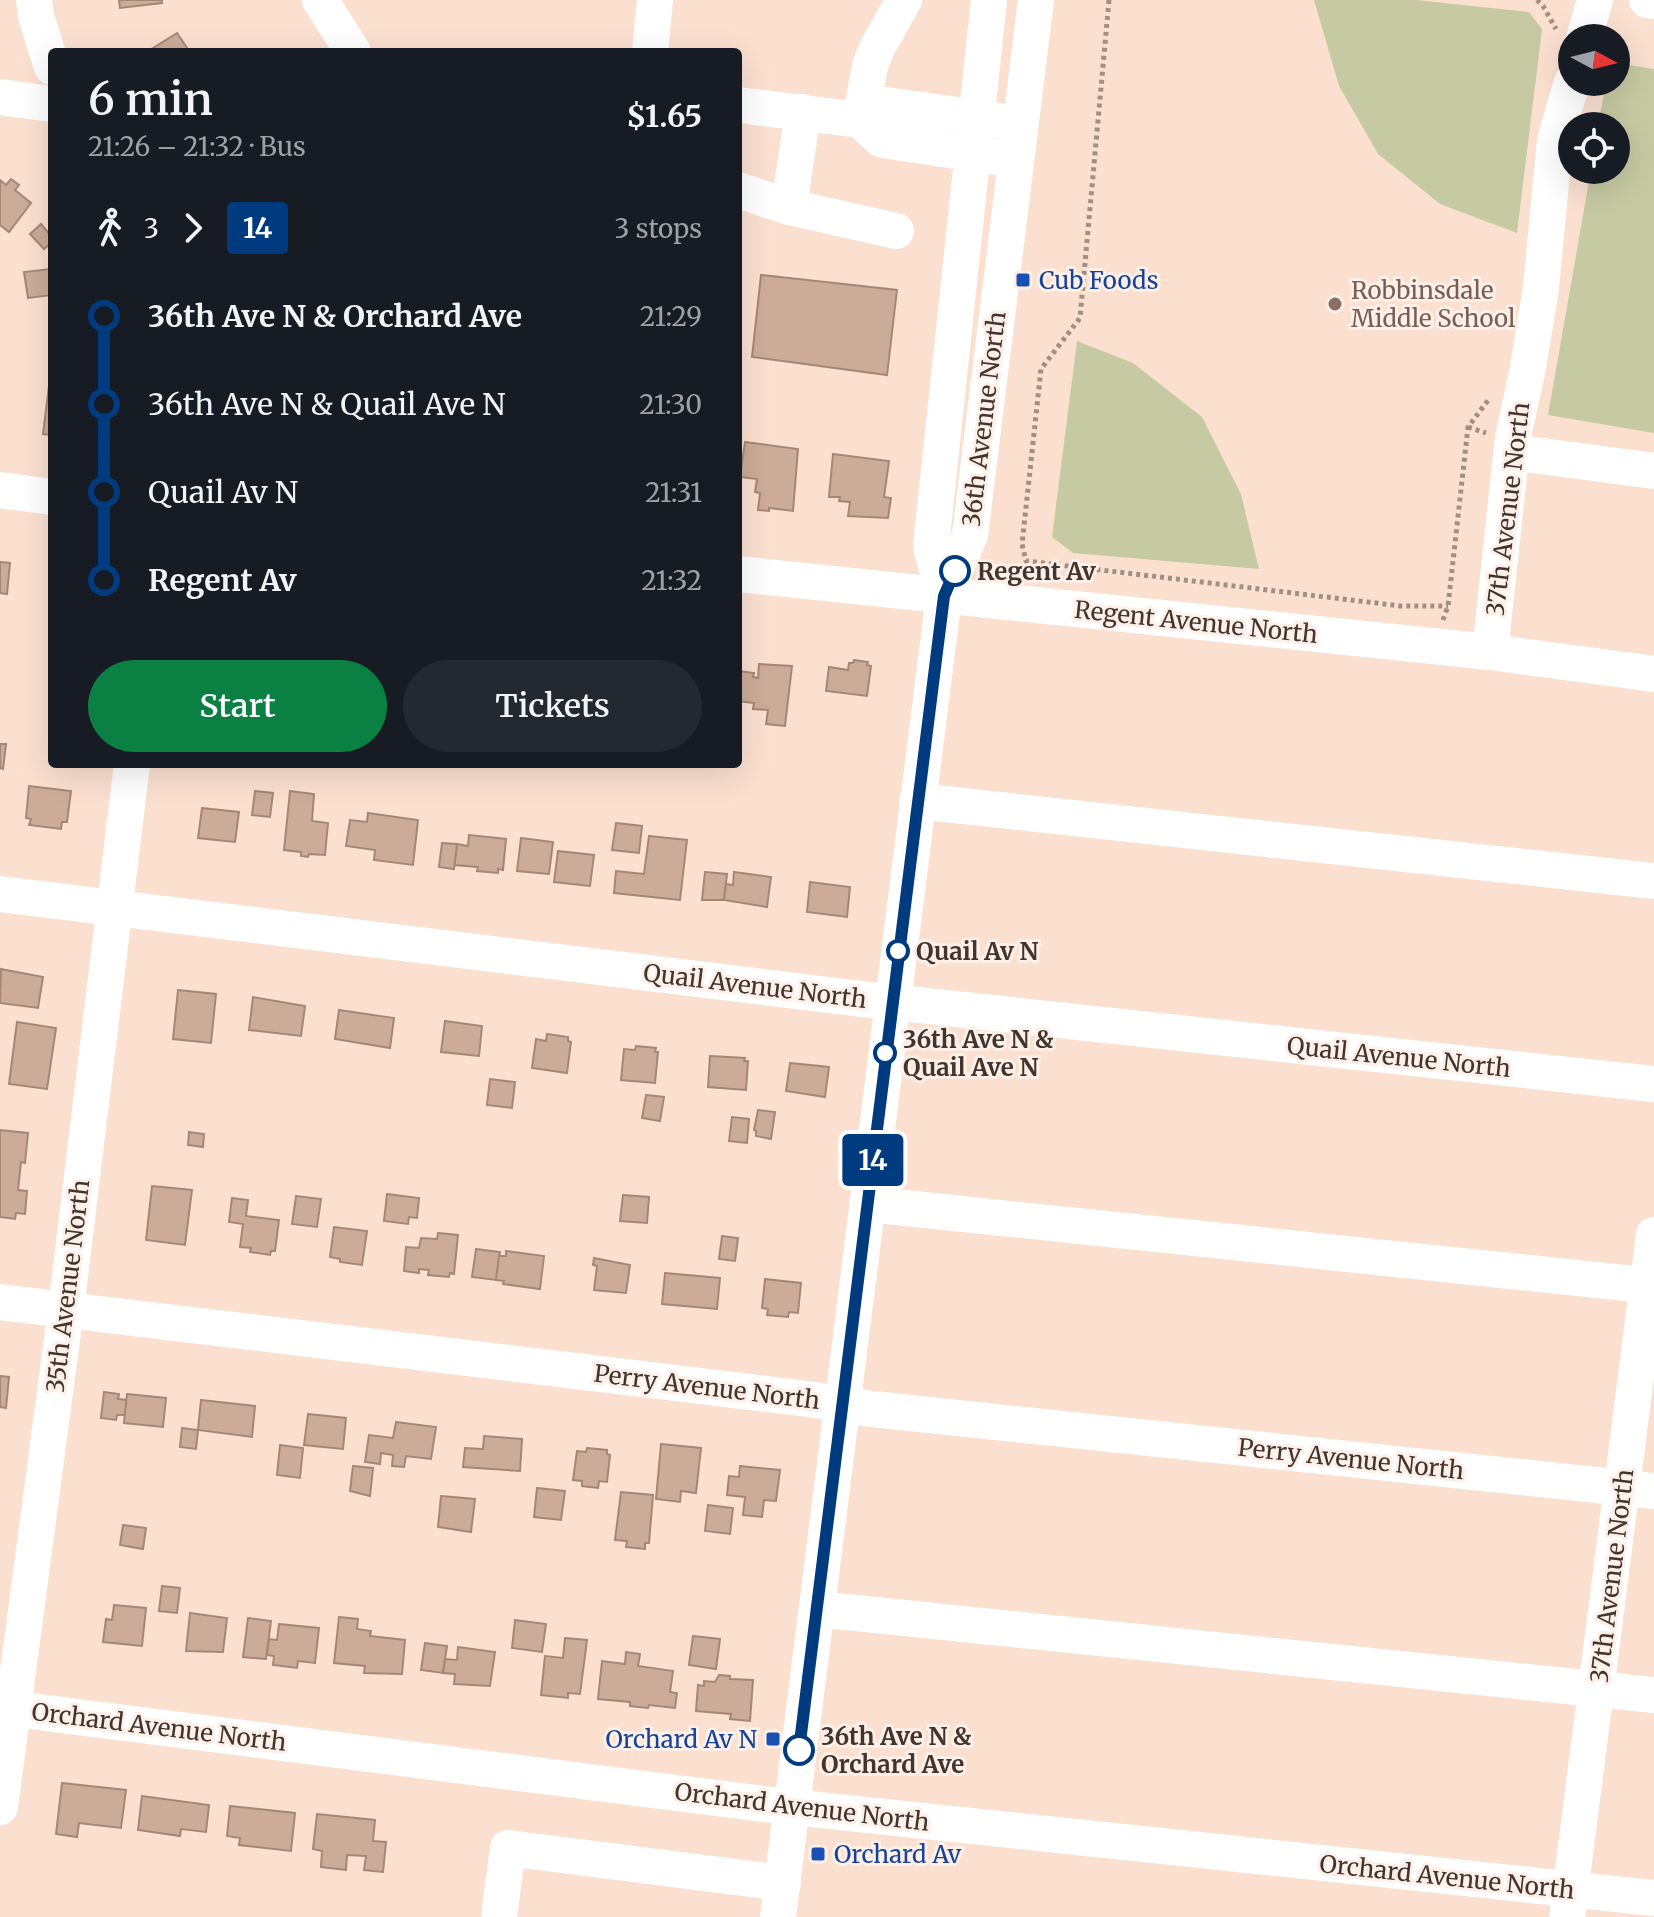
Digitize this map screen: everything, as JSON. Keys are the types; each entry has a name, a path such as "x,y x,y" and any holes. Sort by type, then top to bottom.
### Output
{"street":[{"path":"34,0 48,54"},
{"path":"320,0 350,48"},
{"path":"650,48 655,0"},
{"path":"860,120 870,66 904,0"},
{"name":"36th Avenue North","path":"944,596 931,546 989,0"},
{"name":"36th Avenue North","path":"780,1900 944,596 970,535 1036,0"},
{"path":"1588,24 1595,0"},
{"path":"1647,0 1654,1"},
{"name":"37th Avenue North","path":"1490,652 1511,452 1541,288 1555,140 1568,96"},
{"path":"0,97 48,103"},
{"path":"742,105 860,120 882,140 1017,160"},
{"path":"860,120 886,105 1021,125"},
{"path":"789,207 803,112"},
{"path":"742,191 789,207 896,231"},
{"path":"1511,452 1654,471"},
{"path":"0,490 48,496"},
{"name":"Regent Avenue North","path":"742,574 1490,652 1654,674"},
{"name":"35th Avenue North","path":"0,1807 6,1708 66,1309 132,768"},
{"path":"917,801 1654,881"},
{"name":"Quail Avenue North","path":"0,894 892,1003 1654,1084"},
{"path":"867,1204 1651,1286"},
{"name":"37th Avenue North","path":"1569,1904 1598,1689 1638,1489 1654,1235"},
{"name":"Perry Avenue North","path":"0,1302 904,1413 1638,1489"},
{"path":"817,1609 1654,1695"},
{"name":"Orchard Avenue North","path":"6,1708 1569,1904 1654,1898"},
{"path":"499,1917 508,1848 780,1900"}],"path":[{"path":"1109,0 1080,318 1041,369 1022,544 1026,561 1401,606 1448,606"}],"green space":[{"path":"1314,0 1416,0 1529,12 1542,29 1517,233 1440,204 1378,154 1339,86"},
{"path":"1630,65 1654,69 1654,433 1548,415 1589,184 1630,184 1630,112 1601,112 1603,96 1630,96"},
{"path":"1077,341 1133,363 1202,417 1241,494 1259,569 1073,553 1052,537"}],"building":[{"path":"119,0 162,0 162,3 120,8"},
{"path":"177,33 187,48 153,48"},
{"path":"11,179 19,185 15,190 31,203 9,232 0,225 0,180 6,185"},
{"path":"41,224 48,232 48,246 44,249 30,234"},
{"path":"48,269 48,296 28,298 24,272"},
{"path":"761,275 897,290 887,375 752,357"},
{"path":"48,394 48,435 43,434"},
{"path":"745,442 798,449 793,511 758,510 760,493 755,492 757,479 742,477"},
{"path":"833,454 889,461 884,497 891,498 888,518 848,516 850,502 839,501 840,497 829,497"},
{"path":"0,562 10,563 7,594 0,593"},
{"path":"854,660 868,662 867,665 871,666 867,696 826,691 829,667 848,670 849,663"},
{"path":"759,664 792,666 785,726 766,724 768,710 753,709 754,703 742,702 742,672 754,673 753,677 758,678"},
{"path":"0,744 6,744 3,769 0,768"},
{"path":"29,786 71,791 67,822 62,822 61,829 29,825 31,819 26,818"},
{"path":"255,791 273,793 270,817 252,815"},
{"path":"290,791 314,794 312,821 328,823 325,855 309,854 308,857 301,856 301,852 284,850"},
{"path":"202,808 239,812 235,842 198,838"},
{"path":"368,813 418,820 413,865 374,860 375,850 346,846 350,820 367,822"},
{"path":"616,823 642,826 639,853 612,850"},
{"path":"469,835 506,839 503,870 498,869 498,873 477,871 478,867 454,865 457,844 468,846"},
{"path":"649,836 687,840 680,900 614,893 616,871 644,874"},
{"path":"521,838 553,842 549,874 517,871"},
{"path":"442,843 457,844 454,869 439,867"},
{"path":"558,851 594,855 590,886 554,882"},
{"path":"705,872 727,874 724,900 702,900"},
{"path":"734,872 771,877 767,907 724,900 726,884 733,885"},
{"path":"810,882 850,887 847,917 807,912"},
{"path":"1,969 43,977 38,1008 0,1003"},
{"path":"178,990 216,994 211,1043 173,1039"},
{"path":"253,997 305,1006 301,1036 249,1030"},
{"path":"339,1010 394,1018 390,1048 335,1039"},
{"path":"445,1021 482,1026 479,1056 441,1052"},
{"path":"17,1022 56,1028 47,1089 9,1084"},
{"path":"547,1034 568,1037 571,1042 567,1073 532,1068 536,1039 546,1041"},
{"path":"636,1046 656,1048 655,1083 621,1080 624,1049 635,1050"},
{"path":"710,1056 745,1058 744,1061 748,1061 746,1090 708,1087"},
{"path":"790,1063 829,1067 825,1097 786,1091"},
{"path":"490,1079 515,1082 512,1108 487,1105"},
{"path":"646,1095 664,1097 660,1121 642,1118"},
{"path":"758,1110 775,1112 771,1139 756,1136 754,1130"},
{"path":"732,1117 749,1119 747,1143 729,1141"},
{"path":"0,1130 28,1133 18,1190 27,1191 25,1214 16,1213 15,1219 0,1217"},
{"path":"189,1132 204,1134 203,1147 188,1145"},
{"path":"152,1186 192,1190 185,1245 146,1240"},
{"path":"387,1194 419,1198 417,1218 409,1217 408,1224 384,1221"},
{"path":"623,1195 649,1197 647,1223 620,1221"},
{"path":"296,1196 321,1199 317,1227 292,1224"},
{"path":"232,1198 248,1200 246,1216 279,1220 275,1251 271,1251 270,1255 240,1247 243,1224 229,1222"},
{"path":"334,1227 367,1231 362,1265 340,1262 340,1259 330,1257"},
{"path":"438,1233 458,1235 454,1274 450,1273 449,1277 428,1275 429,1270 419,1269 419,1273 404,1271 406,1247 419,1248 421,1238 437,1239"},
{"path":"722,1236 738,1238 735,1261 719,1259"},
{"path":"476,1249 500,1252 496,1280 472,1277"},
{"path":"506,1251 544,1256 540,1289 503,1284 504,1281 496,1280 499,1256 506,1256"},
{"path":"594,1258 630,1265 626,1293 594,1290 597,1266 593,1265"},
{"path":"665,1273 720,1278 717,1309 662,1304"},
{"path":"765,1279 801,1283 798,1313 789,1312 788,1317 767,1315 768,1309 762,1308"},
{"path":"0,1376 9,1377 6,1408 0,1407"},
{"path":"104,1392 119,1394 118,1399 127,1400 125,1415 117,1415 116,1420 101,1418"},
{"path":"127,1394 166,1398 163,1427 124,1423"},
{"path":"201,1400 255,1406 252,1437 198,1430"},
{"path":"308,1414 346,1418 343,1449 304,1445"},
{"path":"396,1422 436,1427 431,1459 406,1456 404,1467 392,1466 393,1455 381,1453 380,1464 365,1462 369,1435 393,1438"},
{"path":"182,1428 198,1430 196,1449 180,1447"},
{"path":"484,1436 522,1439 520,1471 463,1467 465,1448 483,1449"},
{"path":"661,1444 701,1448 696,1493 681,1491 680,1502 656,1499"},
{"path":"280,1445 303,1448 300,1478 277,1475"},
{"path":"587,1448 607,1450 610,1455 607,1482 599,1481 598,1488 582,1486 582,1481 573,1480 577,1451 586,1452"},
{"path":"353,1466 373,1468 370,1496 350,1491"},
{"path":"740,1466 780,1470 776,1501 764,1500 762,1517 743,1515 745,1497 727,1495 729,1476 739,1477"},
{"path":"537,1488 565,1491 561,1520 534,1517"},
{"path":"621,1492 653,1495 649,1543 645,1543 645,1549 626,1547 627,1541 615,1540"},
{"path":"441,1496 475,1499 471,1532 438,1527"},
{"path":"708,1505 733,1508 730,1534 705,1531"},
{"path":"123,1525 146,1528 143,1549 120,1545"},
{"path":"162,1586 180,1588 177,1613 159,1611"},
{"path":"114,1605 146,1608 142,1646 103,1642 106,1619 112,1620"},
{"path":"190,1613 227,1618 223,1652 186,1651"},
{"path":"339,1617 358,1619 357,1629 371,1631 370,1636 405,1640 402,1674 364,1673 365,1666 334,1663"},
{"path":"248,1618 271,1621 266,1659 243,1657"},
{"path":"515,1620 546,1624 542,1652 512,1648"},
{"path":"279,1624 319,1628 315,1663 298,1661 297,1668 273,1665 274,1656 267,1655 269,1639 277,1640"},
{"path":"693,1636 720,1639 716,1669 689,1665"},
{"path":"565,1638 587,1640 580,1694 568,1693 568,1698 541,1695 545,1656 563,1658"},
{"path":"425,1643 447,1646 443,1673 421,1670"},
{"path":"458,1647 495,1652 490,1686 454,1684 455,1674 443,1673 445,1659 457,1660"},
{"path":"626,1652 640,1654 638,1666 673,1671 670,1692 677,1693 675,1708 630,1706 630,1702 598,1699 602,1661 625,1664"},
{"path":"719,1675 753,1680 750,1721 730,1719 731,1714 696,1711 698,1685 704,1686 704,1681 715,1682"},
{"path":"62,1783 126,1790 121,1828 79,1823 77,1837 56,1834"},
{"path":"142,1796 209,1805 206,1832 181,1829 180,1836 138,1830"},
{"path":"230,1806 295,1813 291,1851 239,1845 240,1838 227,1836"},
{"path":"317,1814 375,1820 373,1841 386,1842 383,1872 364,1870 366,1856 347,1855 346,1870 321,1867 322,1851 313,1849"}],"bus line":[{"name":"14","path":"799,1750 944,596 955,571"}],"place":[{"name":"Cub Foods","path":"1023,280"},
{"name":"Robbinsdale Middle School","path":"1335,304"},
{"name":"Regent Av","path":"955,571"},
{"name":"Quail Av N","path":"898,951"},
{"name":"36th Ave N & Quail Ave N","path":"885,1053"},
{"name":"Orchard Av N","path":"773,1739"},
{"name":"36th Ave N & Orchard Ave","path":"799,1750"},
{"name":"Orchard Av","path":"818,1854"}]}
